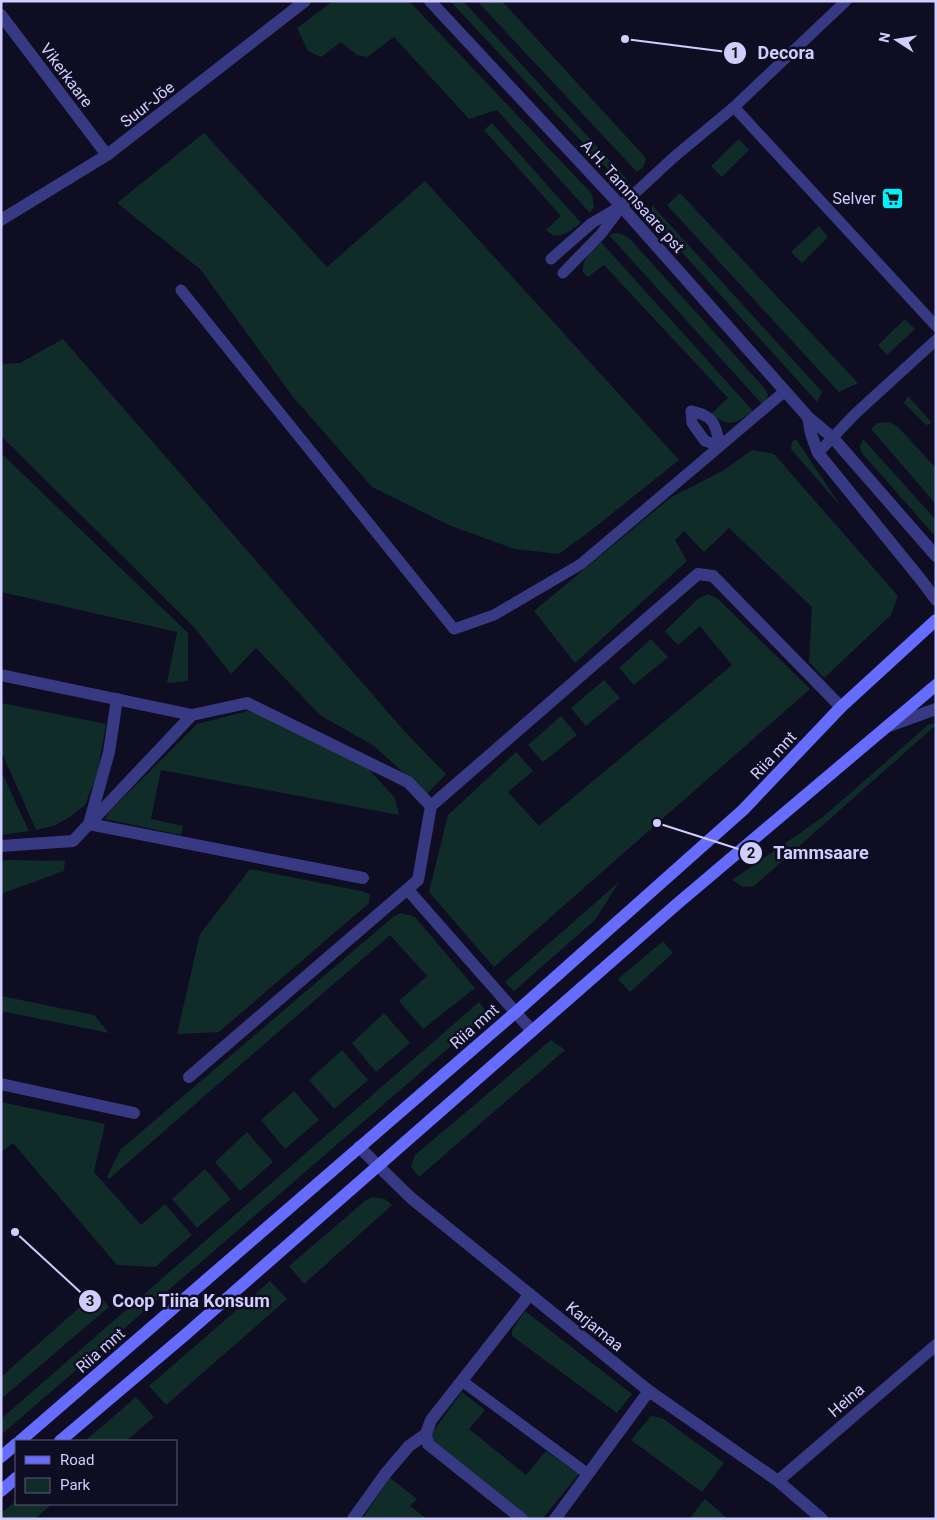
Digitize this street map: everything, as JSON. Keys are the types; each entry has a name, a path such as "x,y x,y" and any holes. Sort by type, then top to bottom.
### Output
{"main road":[{"name":"Riia mnt","path":"21,1440 516,1012 743,810 841,706 936,620"},
{"path":"61,1440 185,1335 676,904 936,685"},
{"path":"1,1457 15,1445"},
{"path":"1,1491 15,1479"}],"street":[{"name":"Suur-Jõe","path":"1,220 107,155 305,1"},
{"name":"A.H. Tammsaare pst","path":"430,1 621,206 808,417 833,438 936,556"},
{"name":"Vikerkaare","path":"1,15 107,155"},
{"name":"A.H. Tammsaare pst","path":"808,417 811,434 818,453 936,600"},
{"path":"188,1078 418,880 431,806 698,574 713,576 841,706"},
{"path":"1,675 192,715 248,703 408,782 431,806"},
{"path":"89,824 109,752 117,699"},
{"path":"886,727 936,709"},
{"path":"1,846 73,841 192,715"},
{"path":"89,824 363,878"},
{"path":"408,890 532,1031"},
{"path":"1,1084 134,1112"},
{"name":"Karjamaa","path":"359,1146 411,1198 649,1391 778,1481 822,1519"},
{"path":"522,1519 428,1444 426,1434 431,1420 530,1294"},
{"name":"Heina","path":"778,1481 936,1344"},
{"path":"555,1519 649,1391"},
{"path":"353,1519 386,1473 409,1446 426,1434"}],"lane":[{"path":"563,273 601,234 621,206 674,157 734,107 846,1"},
{"path":"734,107 936,326"},
{"path":"551,259 592,223 621,206"},
{"path":"182,290 454,629 494,615 581,564 785,391"},
{"path":"818,453 855,414 936,340"},
{"path":"462,1381 588,1474"}],"green space":[{"path":"333,1 409,1 592,194 594,207 590,213 497,110 469,119 394,37 367,57 357,55 341,42 321,57 308,51 297,28"},
{"path":"450,1 463,1 627,179 620,180 613,175"},
{"path":"477,1 502,1 644,156 646,159 644,166 637,172"},
{"path":"492,123 581,223 569,232 560,235 551,234 546,230 561,216 484,130"},
{"path":"204,133 327,267 425,181 679,460 559,554 515,549 451,526 372,487 293,397 200,269 117,203"},
{"path":"739,139 749,150 722,177 711,166"},
{"path":"680,193 858,383 839,392 667,205"},
{"path":"652,205 822,392 817,402 651,218"},
{"path":"819,226 828,237 802,263 791,252"},
{"path":"615,233 622,234 630,239 766,390 768,396 766,401 762,404 609,235"},
{"path":"601,242 753,411 733,423 728,423 718,418 712,413 728,398 604,265 588,277 583,272 586,259"},
{"path":"905,319 915,329 887,355 878,345"},
{"path":"63,339 406,733 446,774 427,794 374,746 320,715 256,648 231,674 194,627 1,436 1,364 20,363"},
{"path":"908,396 932,423 926,425 904,403"},
{"path":"889,422 897,426 936,468 936,504 871,429 877,423"},
{"path":"796,439 842,508 791,449 792,442"},
{"path":"863,439 936,520 936,537 861,452 860,446"},
{"path":"752,450 774,454 898,596 891,615 824,678 809,662 812,607 729,528 704,552 684,531 675,540 687,561 575,663 534,611 670,498 724,470"},
{"path":"1,453 188,633 188,681 167,683 177,632 1,592"},
{"path":"708,594 717,598 810,689 494,967 429,892 448,815 516,752 533,771 508,792 539,826 732,665 700,626 678,645 665,631 699,598"},
{"path":"651,639 668,657 634,685 619,668"},
{"path":"604,680 620,698 586,726 571,708"},
{"path":"1,703 106,724 97,775 85,805 54,826 36,830 1,751"},
{"path":"248,711 265,717 366,766 395,798 399,815 161,770 151,819 183,826 181,835 105,819 109,812 197,724"},
{"path":"561,716 577,735 543,762 528,745"},
{"path":"936,723 754,886 743,887 732,880 823,817 928,725"},
{"path":"1,771 29,831 1,835"},
{"path":"1,861 65,861 64,871 3,893 1,901"},
{"path":"250,869 361,891 370,894 369,903 219,1032 177,1034 200,934"},
{"path":"619,882 595,920 514,991 505,982"},
{"path":"401,913 415,917 475,988 423,1029 399,1001 427,976 390,935 109,1179 107,1177 120,1150 393,917"},
{"path":"663,941 673,953 630,992 618,979"},
{"path":"1,996 94,1015 109,1033 1,1011"},
{"path":"479,1002 488,1014 1,1435 1,1419"},
{"path":"384,1013 410,1043 376,1072 352,1043"},
{"path":"551,1040 565,1050 419,1177 411,1167 415,1155"},
{"path":"342,1050 368,1080 334,1109 309,1080"},
{"path":"294,1091 319,1120 285,1149 261,1120"},
{"path":"1,1102 105,1124 94,1172 141,1225 165,1204 192,1235 155,1267 117,1265 13,1143 1,1152"},
{"path":"247,1132 273,1162 240,1191 215,1162"},
{"path":"205,1169 231,1199 197,1228 172,1199"},
{"path":"372,1197 385,1199 392,1205 304,1284 289,1266 366,1200"},
{"path":"270,1281 287,1299 166,1405 149,1386"},
{"path":"97,1292 109,1307 1,1399 1,1377"},
{"path":"525,1311 632,1394 617,1413 512,1336 512,1330"},
{"path":"462,1392 485,1410 469,1429 526,1475 546,1451 579,1474 543,1518 531,1519 432,1443 432,1433"},
{"path":"136,1397 154,1417 127,1440 86,1440"},
{"path":"651,1416 662,1418 724,1463 702,1492 631,1440"},
{"path":"390,1478 417,1499 410,1506 427,1519 362,1519"},
{"path":"705,1499 728,1519 689,1519"},
{"path":"15,1502 15,1505 51,1505 35,1519 1,1519 1,1513"}],"place":[{"name":"Decora","path":"625,39"},
{"name":"Selver","path":"892,198"},
{"name":"Tammsaare","path":"657,823"},
{"name":"Coop Tiina Konsum","path":"15,1232"}]}
